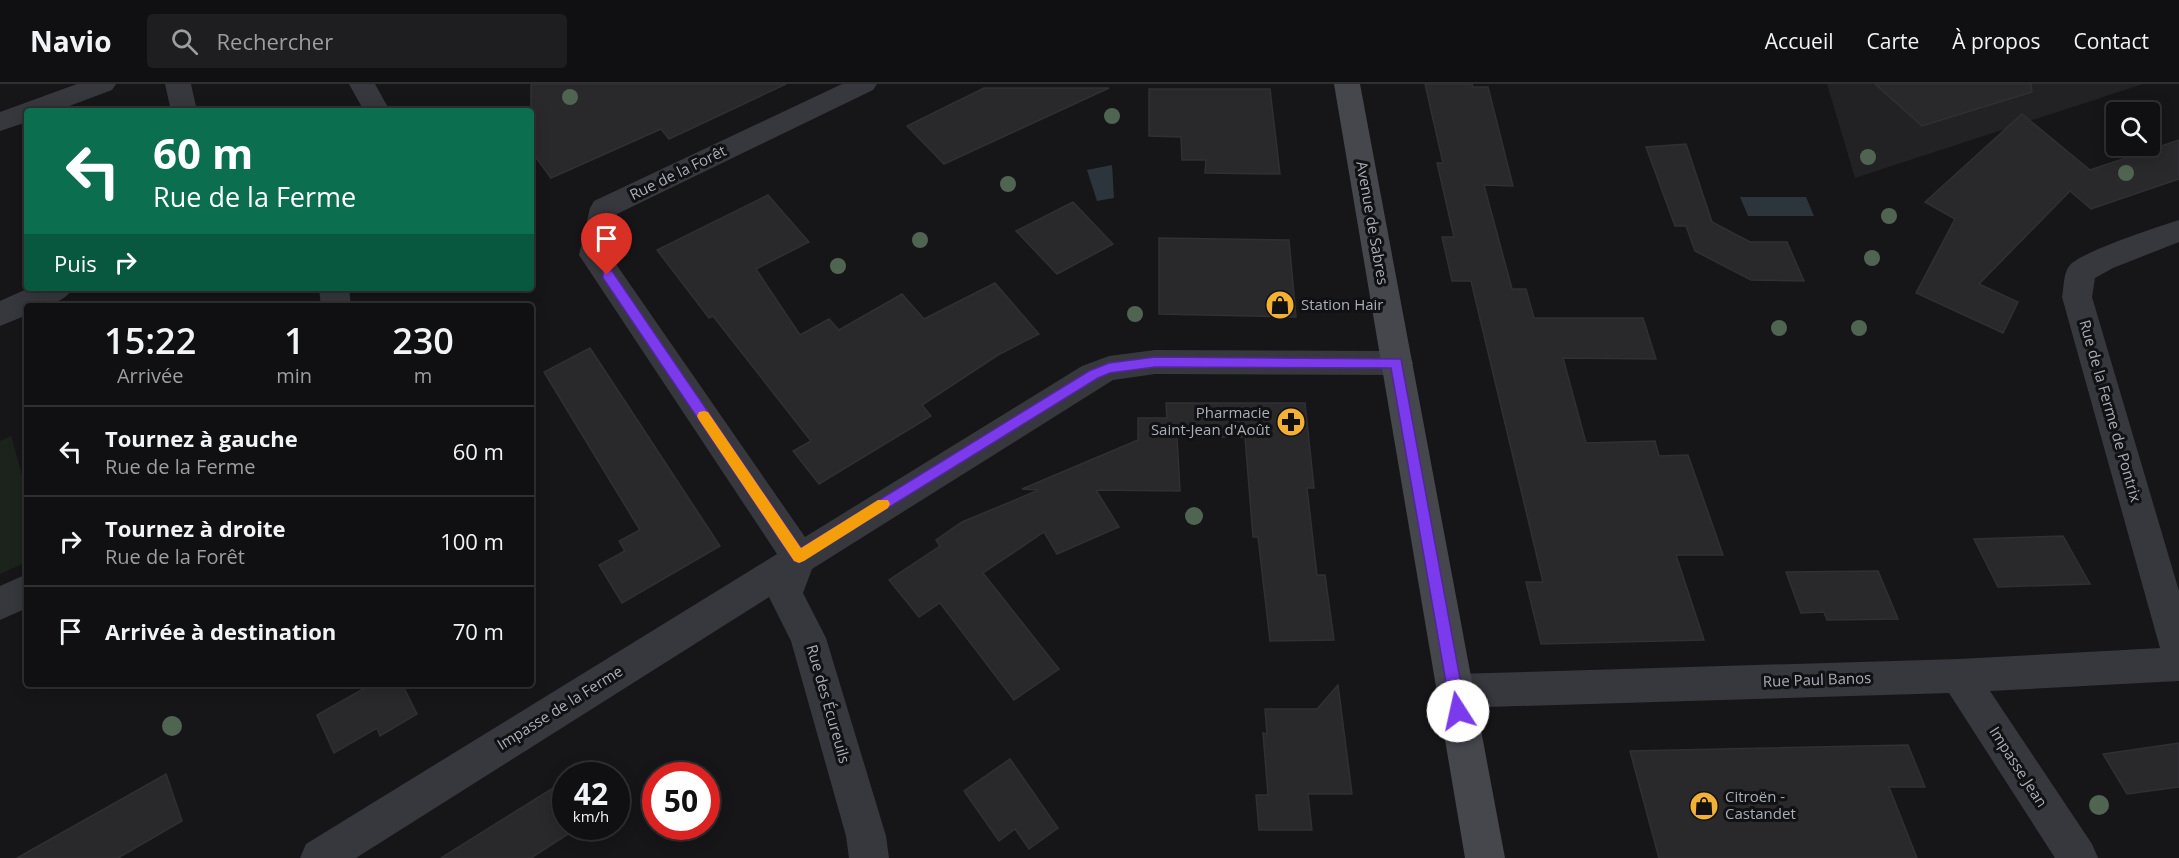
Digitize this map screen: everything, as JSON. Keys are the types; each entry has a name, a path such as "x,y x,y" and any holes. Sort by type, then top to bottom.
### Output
{"main road":[{"name":"Avenue de Sabres","path":"1347,84 1485,858"}],"street":[{"path":"40,108 103,84"},
{"path":"178,84 183,108"},
{"path":"362,84 375,108"},
{"name":"Rue de la Forêt","path":"799,557 594,255 604,208 864,84"},
{"path":"0,122 24,114"},
{"name":"Rue de la Ferme de Pontrix","path":"2179,231 2103,260 2081,272 2077,297 2179,652"},
{"path":"25,303 51,291"},
{"path":"0,314 24,303"},
{"name":"Impasse de la Ferme","path":"320,858 1093,375 1109,368 1155,362 1397,363"},
{"name":"Rue des Écureuils","path":"799,557 785,594 808,638 866,836 869,858"},
{"path":"0,604 24,592"},
{"name":"Rue Paul Banos","path":"1455,692 1959,676 2179,663"},
{"name":"Impasse Jean","path":"1959,676 2078,858"}],"shaded area":[{"path":"1827,84 2143,84 1855,178"},
{"path":"1112,165 1114,198 1097,201 1087,170"},
{"path":"1740,197 1806,197 1814,216 1748,216"},
{"path":"11,436 24,482 24,563 0,574 0,441"}],"building":[{"path":"531,84 786,84 669,139 661,129 551,178 534,155 534,108 531,108"},
{"path":"1425,84 1472,84 1473,87 1488,87 1513,186 1484,185 1512,289 1526,289 1534,318 1643,318 1656,359 1563,358 1586,443 1655,441 1659,456 1688,455 1723,555 1676,555 1704,640 1541,644 1526,582 1543,582 1471,281 1452,281 1442,237 1454,237 1437,163 1443,163"},
{"path":"1875,84 2031,84 2032,92 1922,126"},
{"path":"984,88 1109,88 944,164 907,126"},
{"path":"1149,89 1270,89 1280,174 1205,173 1206,160 1182,160 1181,137 1149,136"},
{"path":"2022,114 2090,170 2132,156 2160,156 2160,146 2179,140 2179,179 2091,209 2070,191 1979,284 2018,302 2003,333 1916,293 1955,219 1925,202"},
{"path":"1686,144 1712,222 1750,242 1787,242 1804,281 1751,280 1695,251 1686,226 1675,226 1646,147"},
{"path":"768,195 809,242 756,269 800,335 829,319 839,330 902,294 924,319 995,283 1039,334 998,355 922,405 931,416 819,484 793,451 811,441 713,316 709,318 657,250"},
{"path":"1073,202 1113,244 1057,274 1016,231"},
{"path":"1159,238 1289,240 1296,317 1159,314"},
{"path":"590,348 720,546 622,603 599,565 625,551 619,541 640,530 544,372"},
{"path":"1166,403 1305,403 1314,488 1307,488 1317,575 1325,575 1334,640 1270,641 1258,537 1253,537 1245,437 1177,437 1180,491 1096,490 1119,527 1057,554 1044,532 983,573 1059,669 1014,700 940,603 919,617 889,580 940,546 936,540 962,522 1039,490 1022,489 1138,440 1138,418 1167,418"},
{"path":"2063,536 2090,584 1998,587 1974,539"},
{"path":"1878,571 1898,619 1827,620 1824,612 1801,613 1786,572"},
{"path":"1338,685 1352,794 1308,794 1312,830 1259,830 1256,795 1268,795 1263,733 1267,734 1265,709 1317,709"},
{"path":"367,687 404,687 417,714 380,736 377,728 334,753 317,715"},
{"path":"2179,743 2179,787 2127,794 2103,754"},
{"path":"1908,745 1925,787 1889,787 1917,858 1659,858 1630,751"},
{"path":"1010,759 1058,828 1029,849 1015,829 999,841 964,791"},
{"path":"166,774 182,821 118,858 17,858"},
{"path":"552,789 552,840 559,840 531,858 441,858"}],"slow traffic":[{"path":"704,416 799,557 883,504"}],"place":[{"name":"Station Hair","path":"1280,305"},
{"name":"Pharmacie Saint-Jean d'Août","path":"1291,422"},
{"name":"Citroën - Castandet","path":"1704,806"}],"route":[{"path":"607,275 799,557 1093,375 1109,368 1155,362 1397,363 1458,711"}]}
